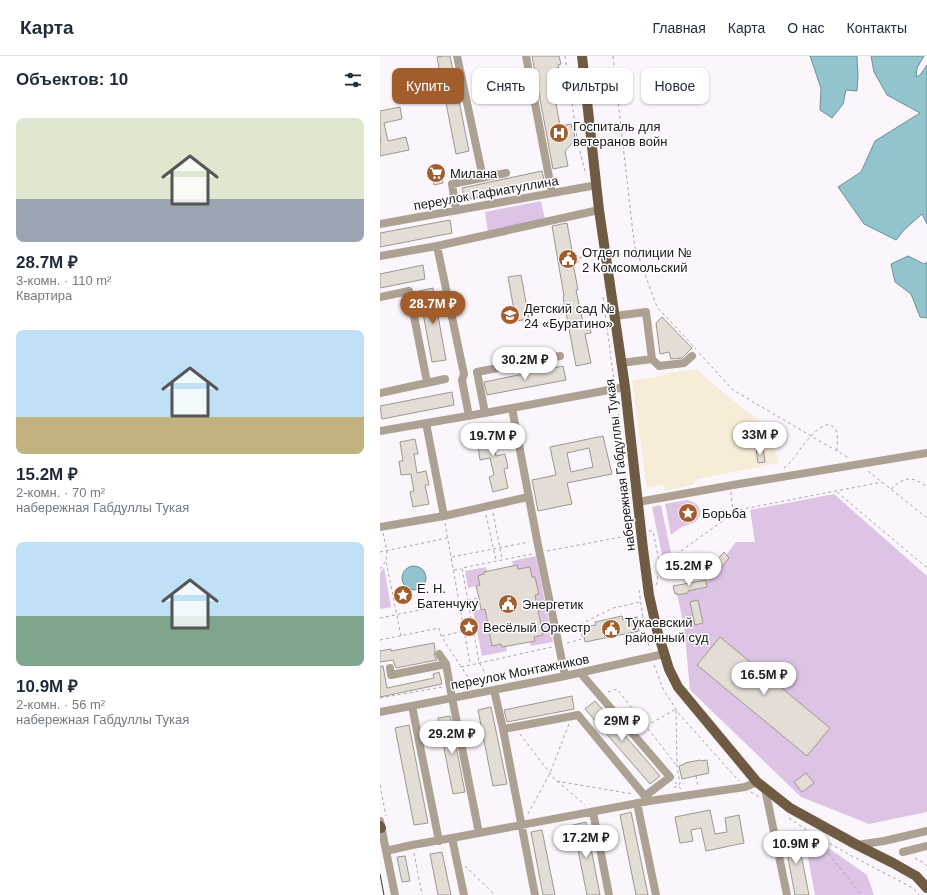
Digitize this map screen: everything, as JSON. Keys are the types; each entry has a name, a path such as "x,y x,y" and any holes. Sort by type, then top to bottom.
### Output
{"main road":[{"name":"набережная Габдуллы Тукая","path":"582,56 592,186 599,210 621,363 620,388 631,402 638,502 649,595 657,630 669,669 678,687 757,782 790,808 916,876 927,888"}],"street":[{"path":"457,56 482,178"},
{"path":"526,56 552,193"},
{"path":"456,210 452,184 506,173"},
{"name":"переулок Гафиатуллина","path":"380,224 592,186"},
{"path":"380,256 437,246 599,210"},
{"path":"437,246 464,374 462,380 469,416"},
{"path":"380,297 409,291 427,382"},
{"path":"614,316 646,312 652,359 659,366 684,363 692,356"},
{"path":"485,413 477,372 560,356"},
{"path":"621,363 652,359"},
{"path":"380,392 445,379"},
{"path":"380,431 426,424 620,388"},
{"path":"512,408 528,497 565,676"},
{"path":"426,424 444,516"},
{"path":"638,502 927,453"},
{"path":"381,527 444,516 528,497"},
{"path":"439,654 446,664 479,833"},
{"name":"переулок Монтажников","path":"380,712 565,676 664,654"},
{"path":"390,668 391,675 446,664"},
{"path":"386,851 412,844 439,841 593,812 637,803 647,798 670,777 583,676"},
{"path":"494,690 535,895"},
{"path":"412,706 439,841"},
{"path":"503,729 578,715 647,798"},
{"path":"647,798 686,796 745,787 757,782"},
{"path":"766,789 788,895"},
{"path":"637,803 656,895"},
{"path":"593,812 609,895"},
{"path":"380,825 395,895"},
{"path":"857,845 884,841 927,831"},
{"path":"452,838 464,895"},
{"path":"903,852 927,846"}],"path":[{"path":"565,56 578,144 592,186"},
{"path":"613,56 634,242 657,307 733,390 860,464 927,518"},
{"path":"579,258 597,255"},
{"path":"603,298 607,326 620,388 621,435"},
{"path":"592,329 607,326"},
{"path":"782,470 792,461 811,436 823,426 833,426 836,430 838,436 837,451"},
{"path":"891,489 896,483 904,479 918,480 927,486"},
{"path":"738,510 883,482"},
{"path":"836,491 927,568"},
{"path":"488,506 500,547 502,560"},
{"path":"488,506 493,549 496,561"},
{"path":"444,516 470,665"},
{"path":"381,527 387,551 386,561 401,636"},
{"path":"453,570 653,531 659,562"},
{"path":"380,552 448,538"},
{"path":"451,557 537,540"},
{"path":"380,570 386,561"},
{"path":"462,568 479,662 484,671"},
{"path":"639,587 644,625 652,657 663,689 680,715 745,787 768,803"},
{"path":"380,618 479,598"},
{"path":"380,640 439,628 441,636 471,682"},
{"path":"441,636 464,631"},
{"path":"461,667 559,646"},
{"path":"380,698 486,679"},
{"path":"599,695 617,689 678,766"},
{"path":"646,726 676,709"},
{"path":"676,709 680,784"},
{"path":"522,825 550,773 571,716"},
{"path":"515,727 556,780 593,812"},
{"path":"696,776 699,794"},
{"path":"670,777 686,796"},
{"path":"556,780 647,798"},
{"path":"786,816 811,833 912,888 919,895"},
{"path":"811,833 862,895"},
{"path":"412,844 422,895"},
{"path":"456,856 495,895"}],"shaded area":[{"path":"541,201 545,220 488,232 485,212"},
{"path":"696,369 742,408 773,430 771,434 779,463 698,479 692,485 665,491 664,485 647,488 632,381 666,375 666,373"},
{"path":"834,494 927,576 927,812 869,824 801,797 690,690 684,627 677,593 675,594 673,586 706,580 707,582 714,571 711,568 724,552 726,555 736,542 755,542 750,510"},
{"path":"687,500 693,502 699,507 700,515 697,521 682,527 671,535 665,504"},
{"path":"661,505 671,553 662,555 652,507"},
{"path":"536,556 553,642 531,646 530,642 534,637 543,635 535,595 539,594 535,577 532,577 530,567 518,569 513,566 512,561"},
{"path":"384,567 391,607 380,609 380,573"},
{"path":"486,567 487,571 478,576 480,585 468,588 465,571"},
{"path":"485,609 492,645 501,644 502,647 506,646 507,651 482,656 473,611"},
{"path":"803,830 867,875 874,895 815,895"}],"water":[{"path":"810,56 857,56 857,91 846,90 843,104 832,118 820,110 821,88"},
{"path":"871,56 924,56 917,68 916,77 920,75 927,65 927,224 922,214 904,230 896,240 864,224 838,187 861,172 875,141 920,113 887,95 874,72"},
{"path":"908,256 924,264 927,262 927,318 920,317 911,294 895,282 891,264"},
{"path":"414,566 423,569 426,578 423,587 414,590 405,587 402,578 405,569"}],"building":[{"path":"450,56 452,68 439,68 437,57"},
{"name":"Госпиталь для ветеранов войн","path":"532,56 559,56 561,64 558,65 559,68 547,68 547,104 556,104 560,126 571,124 573,128 575,139 573,139 574,141 565,151 568,166 553,169 539,94 539,68 534,68"},
{"path":"446,104 460,104 469,151 456,154"},
{"path":"400,107 402,119 384,123 388,141 406,137 409,150 380,156 380,111"},
{"path":"439,167 443,183 434,185 430,169"},
{"path":"542,171 545,184 465,200 462,188"},
{"path":"450,220 452,233 380,247 380,233"},
{"path":"567,223 573,256 577,255 578,262 573,263 578,290 576,290 584,327 590,326 591,333 585,334 591,363 576,366 552,226"},
{"path":"423,265 425,279 380,288 380,274"},
{"path":"521,275 529,319 516,321 508,277"},
{"path":"433,288 446,360 432,362 419,291"},
{"path":"662,317 692,348 682,358 671,359 669,352 660,354 656,323"},
{"path":"563,366 566,380 487,395 484,382"},
{"path":"452,392 454,405 382,419 380,406"},
{"path":"493,423 496,437 492,438 496,456 505,454 508,468 504,469 508,488 493,492 489,477 494,475 490,458 480,460 478,446 482,445 477,426"},
{"path":"603,436 612,474 567,483 572,504 538,511 532,480 556,475 550,447","holes":["589,448 593,467 571,472 567,453"]},
{"path":"415,439 418,454 414,454 417,473 426,471 429,485 425,485 429,504 413,507 410,492 414,491 411,474 401,475 399,461 403,461 400,442"},
{"path":"763,448 765,462 758,463 756,449"},
{"path":"724,552 729,558 717,573 711,568"},
{"name":"Энергетик","path":"517,565 518,569 530,567 532,577 535,577 539,594 535,595 543,635 534,637 535,641 502,647 501,644 492,646 485,609 481,610 476,586 480,585 478,576 484,574 484,572"},
{"path":"706,580 707,587 688,591 688,593 675,594 673,586"},
{"path":"698,600 703,623 695,625 690,602"},
{"name":"Тукаевский районный суд","path":"622,616 623,620 637,617 639,631 585,642 582,627 596,625 595,622"},
{"path":"720,637 830,728 807,756 697,665"},
{"path":"434,643 434,655 437,660 396,668 393,660 380,662 380,651 391,649 391,651"},
{"path":"380,666 383,666 387,688 434,678 433,674 439,672 442,684 380,697"},
{"path":"572,696 574,709 507,722 504,710"},
{"path":"595,701 660,776 650,784 585,709"},
{"path":"491,707 507,784 493,786 478,710"},
{"path":"450,716 465,792 453,794 438,718"},
{"path":"409,725 428,823 414,825 395,728"},
{"path":"707,760 709,773 682,779 679,766 685,763"},
{"path":"806,773 814,783 802,792 794,782"},
{"path":"710,810 715,834 727,832 725,818 739,815 744,843 706,851 701,828 691,830 693,841 680,843 675,817"},
{"path":"631,812 648,895 636,895 620,815"},
{"path":"586,822 600,895 587,895 573,825"},
{"path":"542,830 555,895 543,895 531,832"},
{"path":"797,834 809,895 795,895 784,837"},
{"path":"442,852 451,895 438,895 430,854"},
{"path":"405,856 410,881 402,882 397,857"}],"tram line":[{"path":"380,874 384,895"}],"place":[{"name":"Госпиталь для ветеранов войн","path":"559,133"},
{"name":"Милана","path":"436,173"},
{"name":"Отдел полиции № 2 Комсомольский","path":"568,259"},
{"name":"Детский сад № 24 «Буратино»","path":"510,315"},
{"name":"Борьба","path":"688,513"},
{"name":"Е. Н. Батенчуку","path":"403,595"},
{"name":"Энергетик","path":"508,604"},
{"name":"Весёлый Оркестр","path":"469,627"},
{"name":"Тукаевский районный суд","path":"611,629"}]}
